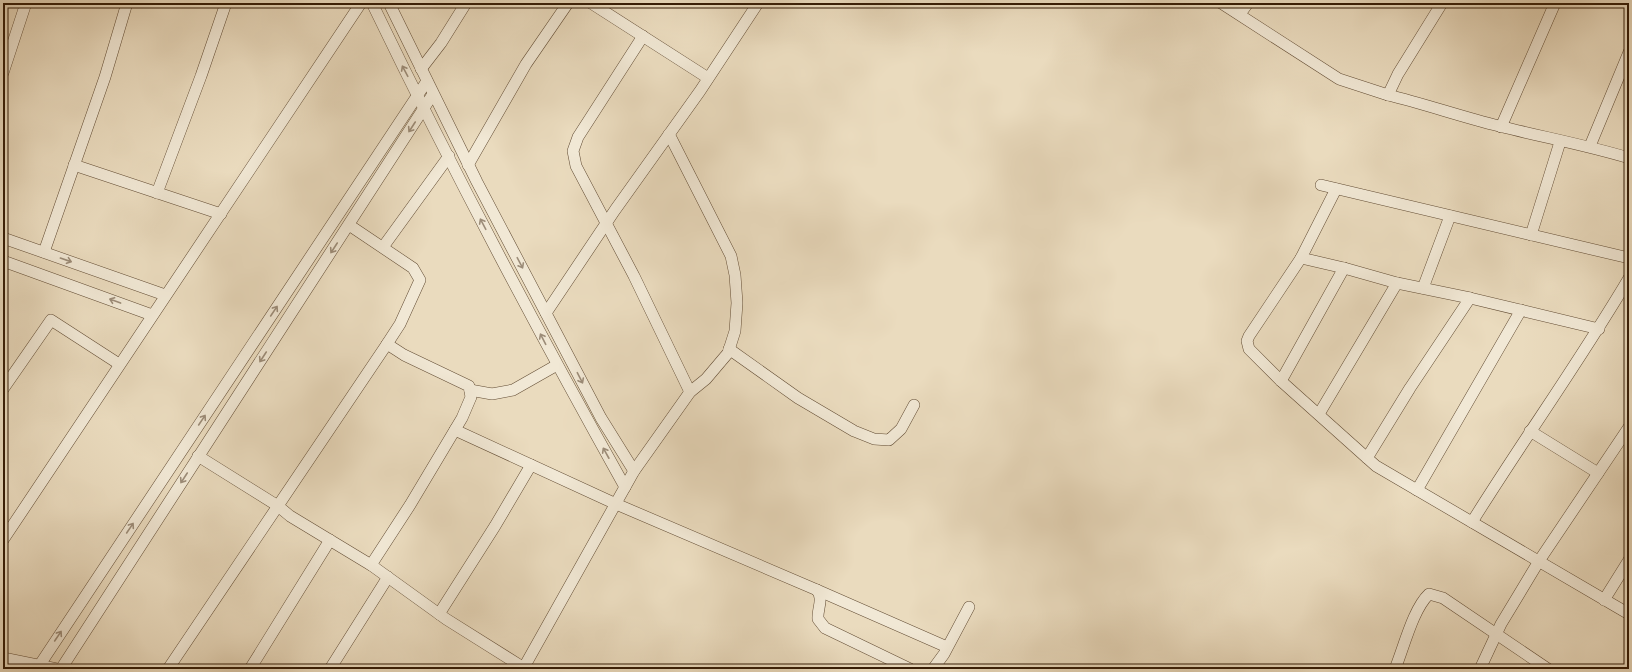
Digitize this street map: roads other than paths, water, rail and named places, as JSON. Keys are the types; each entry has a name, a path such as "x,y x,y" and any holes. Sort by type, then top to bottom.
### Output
{"street":[{"path":"3,73 26,3"},
{"path":"44,252 105,77 127,3"},
{"path":"157,193 201,76 226,3"},
{"path":"4,537 361,3"},
{"path":"372,3 424,108 557,365 625,487"},
{"path":"389,3 468,165 601,418 634,471"},
{"path":"421,69 441,43 466,3"},
{"path":"468,165 526,64 568,3"},
{"path":"591,3 708,78"},
{"path":"546,313 758,3"},
{"path":"1221,3 1340,79 1454,115 1560,142 1590,146 1629,158"},
{"path":"1240,14 1248,3"},
{"path":"1388,95 1398,74 1442,3"},
{"path":"1501,127 1555,3"},
{"path":"642,36 578,136 573,151 576,166 634,276 690,392"},
{"path":"1590,146 1629,52"},
{"path":"38,667 427,81"},
{"path":"61,669 433,94"},
{"path":"198,456 278,506 290,516 371,565 439,614 524,668 634,471 690,392 706,379 728,353 735,331 737,303 735,275 731,256 669,134"},
{"path":"1531,235 1560,142"},
{"path":"383,247 449,156"},
{"path":"74,165 221,214"},
{"path":"1321,185 1629,258"},
{"path":"1336,189 1301,258 1249,336 1247,341 1249,349 1281,381 1376,466 1629,614"},
{"path":"1423,288 1450,216"},
{"path":"168,669 400,324 420,280 413,268 349,225"},
{"path":"3,238 165,295"},
{"path":"1301,258 1398,283 1470,298 1599,329"},
{"path":"3,261 152,315"},
{"path":"1281,381 1344,268"},
{"path":"1472,522 1530,431 1599,329 1629,278"},
{"path":"1319,414 1398,283"},
{"path":"1367,458 1410,388 1470,298"},
{"path":"1417,490 1520,310"},
{"path":"3,389 51,320 119,364"},
{"path":"371,565 455,430 471,397 469,386 404,355 387,344"},
{"path":"729,349 798,398 854,431 874,439 889,440 901,429 914,405"},
{"path":"470,390 492,394 513,390 557,365"},
{"path":"1480,669 1496,633 1539,562 1629,427"},
{"path":"455,430 616,504 948,647"},
{"path":"1530,431 1598,473"},
{"path":"439,614 495,526 531,464"},
{"path":"250,669 330,540"},
{"path":"1604,600 1629,560"},
{"path":"330,669 388,577"},
{"path":"817,590 820,593 818,619 825,628 910,669"},
{"path":"1396,669 1418,611 1423,600 1429,594 1443,598 1548,669"},
{"path":"933,669 948,647 969,607"},
{"path":"3,658 38,667 57,669"}]}
